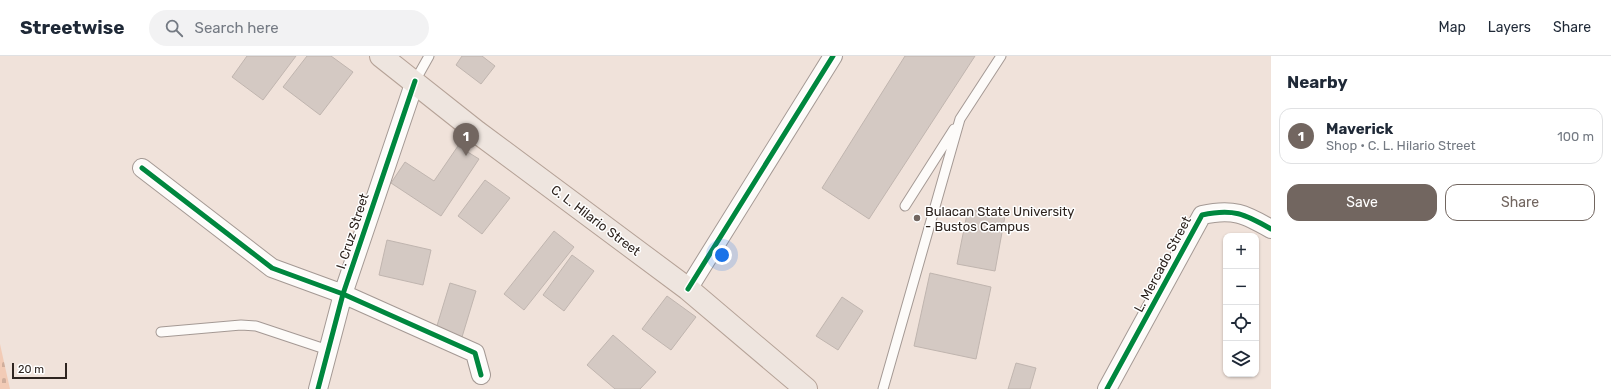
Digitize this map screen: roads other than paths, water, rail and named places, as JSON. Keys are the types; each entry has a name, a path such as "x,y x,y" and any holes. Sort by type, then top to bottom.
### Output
{"main road":[{"name":"C. L. Hilario Street","path":"381,56 415,81 426,92 477,132 688,289 806,389"}],"street":[{"path":"688,289 833,56"},
{"name":"I. Cruz Street","path":"318,389 343,294 415,81"},
{"path":"142,168 272,268 343,294 475,353 482,375"},
{"name":"L. Mercado Street","path":"1106,389 1202,215 1215,212 1244,214 1271,229"}],"lane":[{"path":"415,81 429,56"},
{"path":"905,206 1001,56"},
{"path":"883,389 960,119"},
{"path":"161,332 241,325 256,326 328,350"}],"place":[{"name":"Maverick","path":"466,156"},
{"name":"Bulacan State University - Bustos Campus","path":"917,218"}]}
